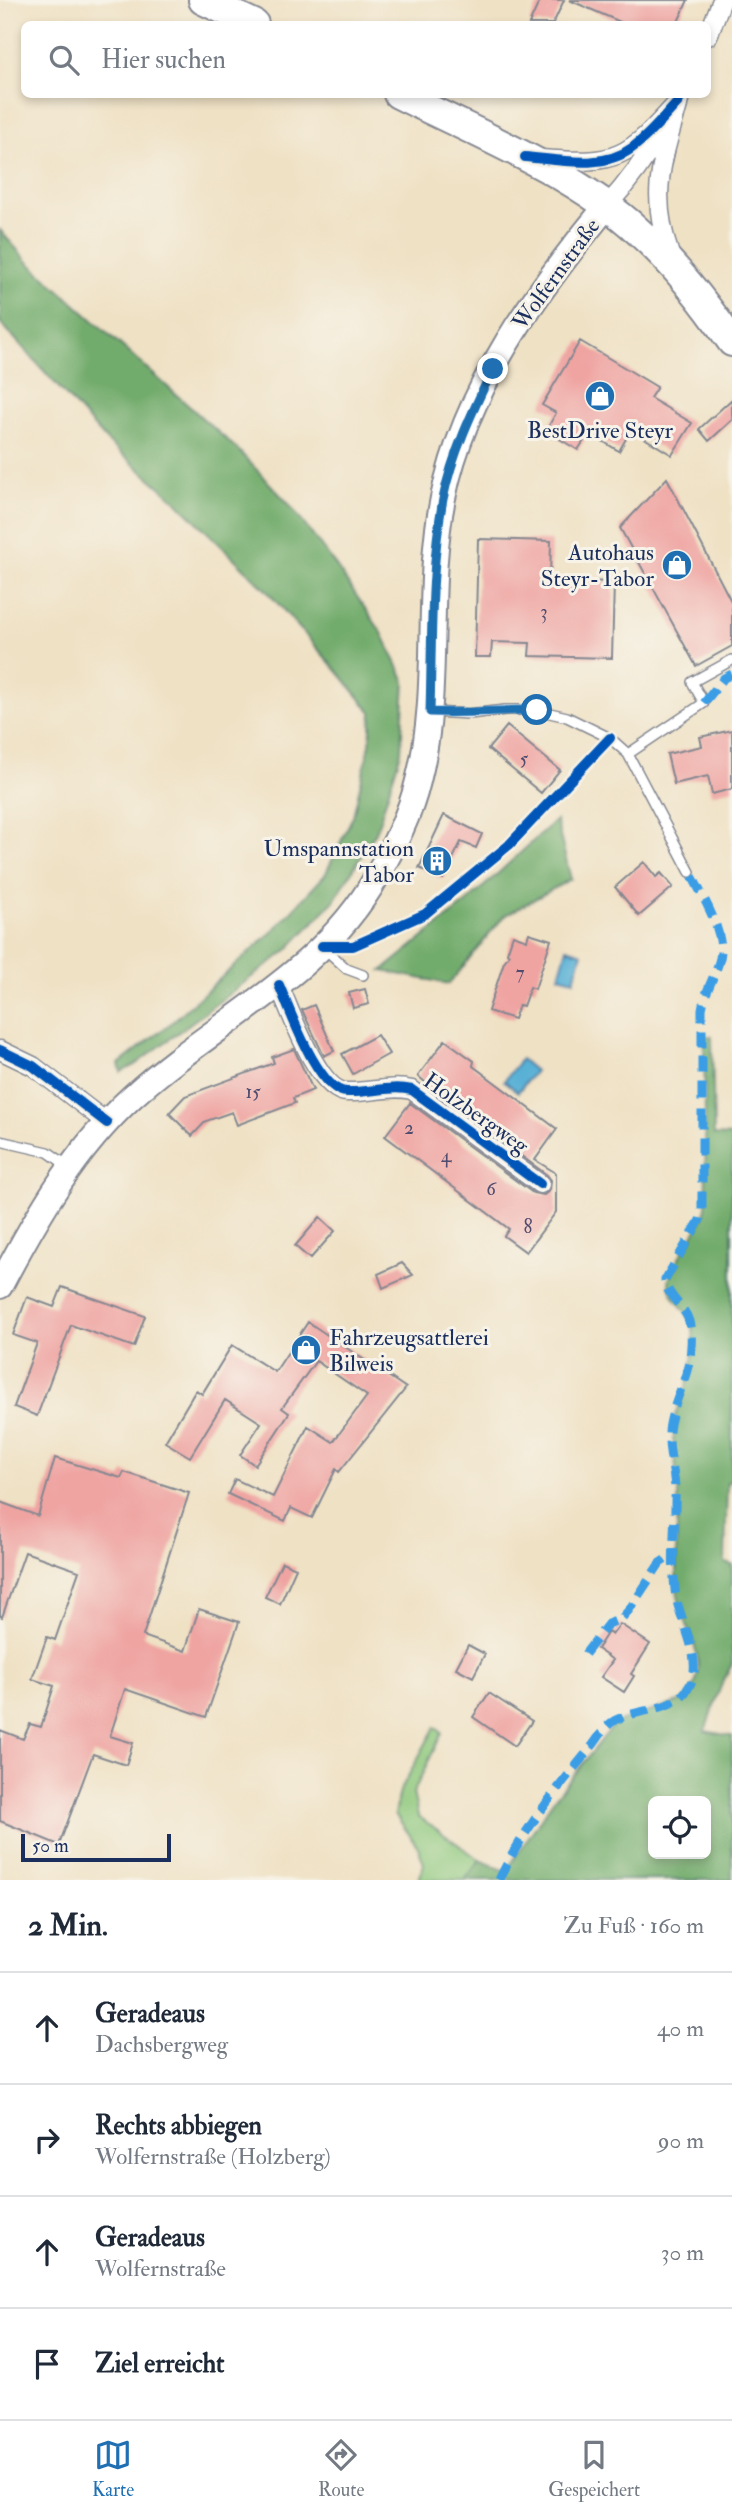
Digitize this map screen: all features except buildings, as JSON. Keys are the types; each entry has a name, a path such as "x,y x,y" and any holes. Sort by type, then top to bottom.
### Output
{"main road":[{"path":"203,0 248,21"},
{"path":"406,98 572,183 606,206 639,231 674,266 732,342"},
{"name":"Wolfernstraße","path":"107,1123 170,1064 279,985 323,946 355,912 395,845 418,783 430,712 438,535 443,496 455,457 474,408 520,320 606,206"},
{"path":"0,1286 44,1207 70,1167 107,1123"}],"street":[{"path":"711,28 722,0"},
{"path":"525,158 598,162 616,157 631,149 680,98"},
{"path":"606,206 649,154 680,98"},
{"path":"674,266 663,235 658,200 662,161 680,98"},
{"name":"Holzbergweg","path":"279,985 313,1061 328,1084 344,1093 401,1087 412,1090 540,1184"},
{"path":"0,1050 33,1066 107,1123"}],"lane":[{"path":"628,754 704,703 692,682 732,660"},
{"path":"430,712 469,714 537,710 567,717 610,738 628,754 690,872"},
{"path":"323,946 347,969 363,975"},
{"path":"0,1142 48,1152 70,1167"}],"green space":[{"path":"0,230 28,262 237,449 288,503 382,633 405,681 401,752 376,832 334,901 285,952 135,1065 121,1072 119,1064 171,1023 273,931 325,875 353,816 370,744 372,713 266,590 176,501 107,441 0,322"},
{"path":"556,820 571,879 504,916 449,984 382,971 468,901"},
{"path":"704,1036 712,1037 714,1135 732,1136 732,1481 727,1482 725,1563 732,1565 732,1664 705,1731 732,1736 732,1880 465,1880 480,1860 506,1871 554,1799 615,1723 681,1701 698,1675 695,1646 679,1602 677,1588 678,1492 674,1440 675,1415 692,1362 693,1330 688,1317 672,1294 669,1283 674,1267 706,1207"},
{"path":"435,1727 442,1733 413,1793 418,1816 480,1860 465,1880 419,1880 424,1864 418,1847 395,1814 400,1791"}],"water":[{"path":"567,948 582,953 574,980 559,976"},
{"path":"521,1059 535,1071 518,1092 504,1081"}],"marked path":[{"path":"704,703 724,678 732,674"},
{"path":"499,1880 542,1810 608,1725 623,1717 672,1703 687,1690 693,1679 693,1653 675,1589 675,1488 669,1440 672,1414 688,1367 691,1335 687,1316 671,1295 665,1280 700,1220 702,1211 702,1009 721,948 716,926 690,872"},
{"path":"585,1654 608,1624 621,1619 629,1610 660,1563 672,1555"}],"cycle path":[{"path":"525,157 580,162 620,155 645,137 679,101"},
{"path":"322,946 353,946 425,914 509,845 610,738"},
{"path":"279,985 306,1048 326,1079 336,1088 347,1092 396,1088 412,1090 540,1184"},
{"path":"0,1050 33,1066 107,1123"}],"place":[{"name":"BestDrive Steyr","path":"600,396"},
{"name":"Autohaus Steyr-Tabor","path":"677,565"},
{"name":"Umspannstation Tabor","path":"437,861"},
{"name":"Fahrzeugsattlerei Bilweis","path":"306,1350"}],"route":[{"path":"493,369 474,408 443,496 434,572 430,712 469,714 537,710"}]}
